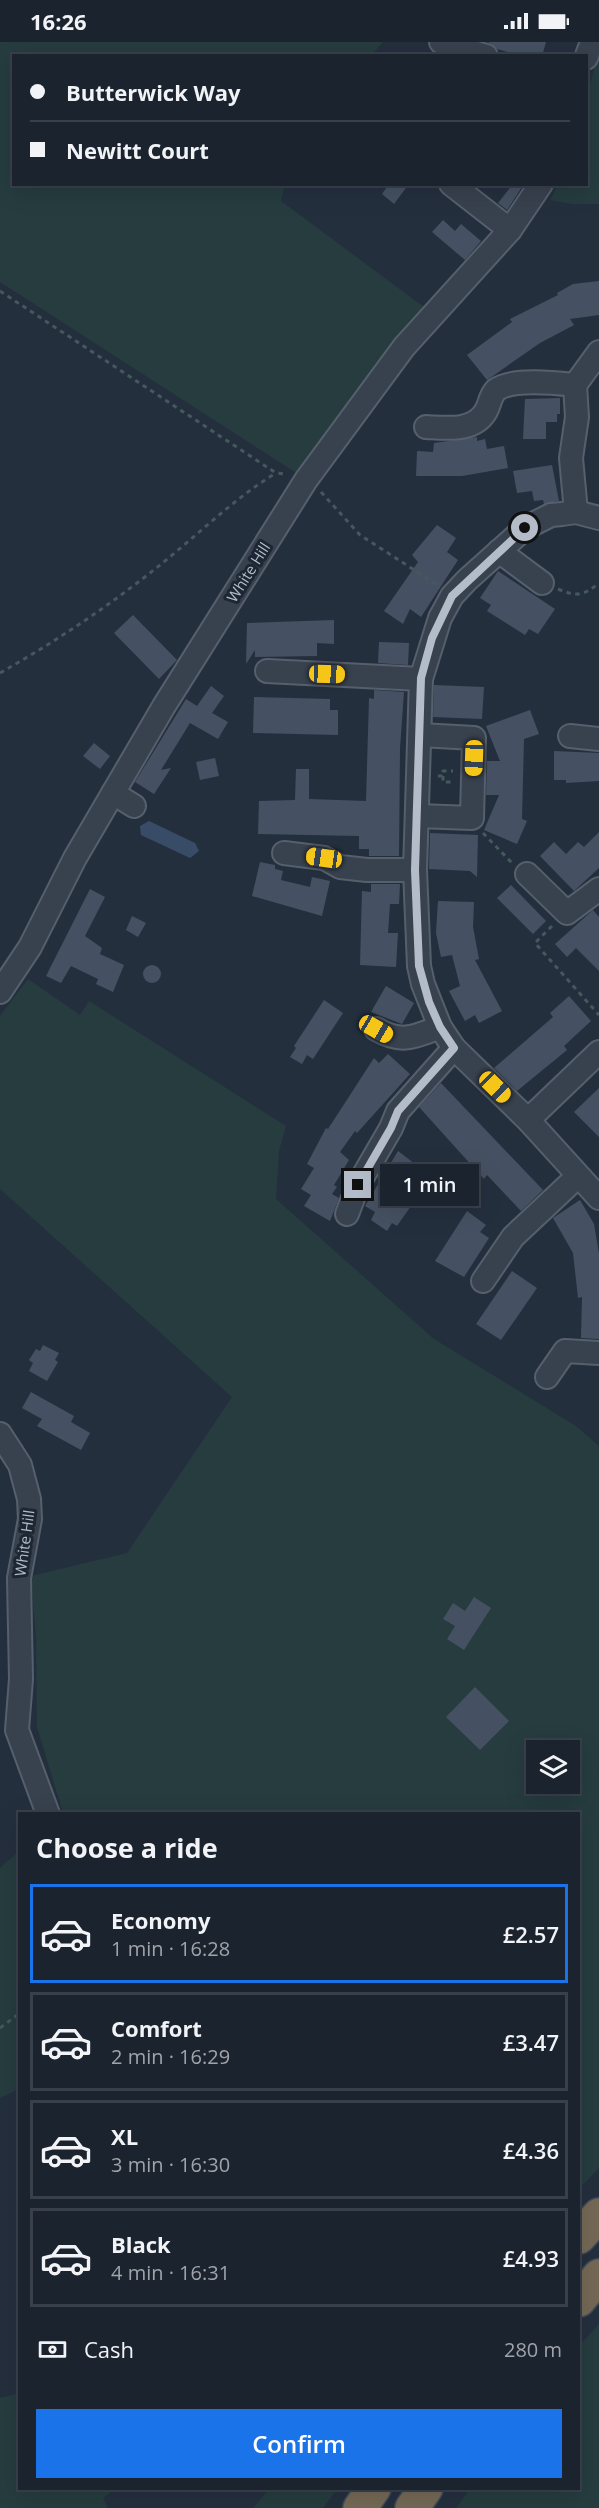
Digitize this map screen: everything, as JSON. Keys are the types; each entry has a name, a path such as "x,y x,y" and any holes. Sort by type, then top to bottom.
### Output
{"highway":[{"path":"580,2236 599,2215"},
{"path":"580,2299 599,2276"},
{"path":"360,2508 373,2490"},
{"path":"412,2508 425,2490"}],"street":[{"path":"441,42 480,54"},
{"path":"454,186 510,230"},
{"name":"White Hill","path":"0,992 30,947 75,858 164,706 306,480 404,347 510,230 540,186"},
{"path":"576,512 571,458 577,417 575,385 599,352"},
{"path":"426,427 452,428 472,424 480,419 491,396 506,385 575,385"},
{"path":"599,518 576,512 551,515 539,520 525,528 452,596 432,638 421,678 415,870 419,966 423,984 440,1027 454,1048 528,1120 599,1198"},
{"path":"499,551 542,583"},
{"path":"267,671 421,678"},
{"path":"418,816 472,818 474,738 420,735"},
{"path":"570,736 599,739"},
{"path":"113,793 134,806"},
{"path":"284,853 324,858 340,867 367,870 415,870"},
{"path":"527,874 567,913 599,889"},
{"path":"376,1029 390,1038 407,1039 440,1027"},
{"path":"346,1214 358,1185 391,1128 398,1111 454,1048"},
{"path":"528,1120 599,1052"},
{"path":"483,1281 513,1238 578,1176"},
{"path":"547,1377 565,1351 599,1353"},
{"name":"White Hill","path":"0,1434 20,1465 26,1482 30,1509 18,1578 21,1679 8,1736"},
{"path":"8,1736 47,1812"}],"path":[{"path":"0,291 276,473 251,488 122,595 36,653 0,673"},
{"path":"306,480 318,489 360,535 452,596"},
{"path":"542,583 576,596 586,594 599,583"},
{"path":"443,771 454,771 453,782 443,782 443,776 443,771"},
{"path":"419,776 443,776"},
{"path":"472,818 478,828 522,873 527,874"},
{"path":"567,913 535,943 599,1015"},
{"path":"0,2028 18,2014"}],"green space":[{"path":"0,42 383,42 373,54 12,54 12,186 285,186 281,201 428,310 298,474 0,282"},
{"path":"599,53 599,204 572,204 550,200 557,186 588,186 588,91"},
{"path":"28,979 80,1015 89,1001 286,1126 279,1151 276,1199 434,1339 576,1426 599,1446 599,2168 580,2188 580,1812 63,1812 37,1727 36,1639 31,1576 127,1553 232,1397 0,1189 0,1016"},
{"path":"18,1852 18,2089 0,2098 0,1868"},
{"path":"599,2324 599,2508 456,2508 469,2490 580,2490 580,2345"},
{"path":"18,2393 18,2490 115,2490 103,2498 108,2508 0,2508 0,2398"},
{"path":"268,2490 336,2490 323,2508 253,2508"}],"water":[{"path":"149,821 195,843 199,851 190,858 141,835 140,826"}],"building":[{"path":"488,42 546,42 543,54 514,54 497,49"},
{"path":"388,186 408,186 394,204 382,194"},
{"path":"511,186 523,186 507,210 498,203"},
{"path":"443,220 455,231 461,224 481,241 465,260 432,232"},
{"path":"599,281 599,315 570,319 574,325 540,343 487,380 467,355 512,322 510,319 558,295 557,293 573,284"},
{"path":"560,398 560,414 557,414 557,422 546,422 546,439 523,439 525,399"},
{"path":"477,437 477,441 485,439 487,449 504,446 508,468 462,476 416,476 417,451 433,452 434,443"},
{"path":"552,465 559,501 544,504 543,500 534,501 532,491 517,493 513,471"},
{"path":"437,525 456,538 447,552 458,560 421,617 410,609 403,624 384,611 418,562 412,555"},
{"path":"498,571 555,609 538,634 529,629 525,635 487,611 491,605 480,598"},
{"path":"133,615 177,660 159,679 114,633"},
{"path":"334,620 334,644 317,643 317,656 255,657 255,650 246,664 247,623"},
{"path":"379,642 409,643 408,665 378,663"},
{"path":"434,685 484,687 482,719 433,717"},
{"path":"211,686 224,696 212,713 228,722 218,739 190,723 161,770 171,768 154,794 135,782 186,699 197,706"},
{"path":"374,690 404,692 400,748 399,856 369,856 369,849 359,849 359,836 258,834 259,801 295,800 296,769 309,769 309,799 366,801 369,698 374,699"},
{"path":"254,697 330,699 330,710 338,710 338,735 253,733"},
{"path":"530,710 539,734 524,739 522,819 527,821 517,844 484,830 499,795 486,795 487,761 500,761 486,726"},
{"path":"94,743 110,756 100,769 83,756"},
{"path":"554,751 599,753 599,781 566,783 566,780 554,780"},
{"path":"215,758 219,776 200,780 196,762"},
{"path":"599,832 599,868 574,891 540,856 554,842 566,854 578,842 584,847"},
{"path":"430,833 478,835 477,877 470,871 429,869"},
{"path":"260,862 275,865 275,869 283,871 281,880 310,887 312,877 330,881 322,916 252,896"},
{"path":"371,884 400,884 399,904 390,904 388,933 398,933 396,967 360,965 362,891 371,892"},
{"path":"511,885 546,921 533,934 497,898"},
{"path":"90,889 105,897 85,936 102,948 100,954 124,965 113,992 96,984 98,979 71,966 61,983 46,976"},
{"path":"438,901 474,902 473,927 479,959 475,960 502,1011 479,1023 475,1015 465,1021 449,991 460,986 452,955 441,957 436,933"},
{"path":"593,910 599,917 599,971 576,948 567,957 555,944"},
{"path":"132,916 146,923 138,937 126,930"},
{"path":"152,965 158,968 161,974 158,980 152,983 146,980 143,974 146,968"},
{"path":"386,986 414,1003 402,1024 371,1012"},
{"path":"569,996 591,1021 564,1046 567,1050 517,1091 494,1068 553,1017 550,1013"},
{"path":"324,1000 343,1013 313,1059 307,1055 302,1064 290,1057 296,1048 294,1046"},
{"path":"388,1054 410,1074 357,1133 355,1131 340,1152 349,1160 334,1185 337,1187 332,1194 339,1198 330,1221 304,1206 311,1195 301,1189 314,1168 307,1164 326,1128 328,1129 374,1058 379,1063"},
{"path":"441,1083 543,1190 521,1211 487,1175 484,1179 419,1107"},
{"path":"599,1088 599,1137 574,1112"},
{"path":"398,1151 423,1170 416,1179 425,1186 397,1226 392,1223 387,1231 371,1220 375,1212 365,1206"},
{"path":"580,1200 594,1224 599,1254 599,1339 581,1338 582,1297 578,1298 573,1253 553,1218"},
{"path":"467,1211 486,1225 480,1232 489,1238 464,1277 435,1261"},
{"path":"512,1271 537,1288 501,1340 476,1324"},
{"path":"43,1345 59,1353 55,1360 58,1362 47,1381 29,1371 33,1363 29,1360 36,1349 40,1351"},
{"path":"31,1392 74,1416 71,1422 90,1433 81,1450 37,1426 42,1419 22,1408"},
{"path":"474,1597 491,1608 464,1650 447,1639 455,1626 443,1619 453,1603 465,1611"},
{"path":"475,1687 509,1721 480,1750 446,1717"}],"route":[{"path":"358,1185 391,1128 398,1111 454,1048 440,1027 429,1002 419,966 415,870 421,678 432,638 452,596 525,528"}]}
